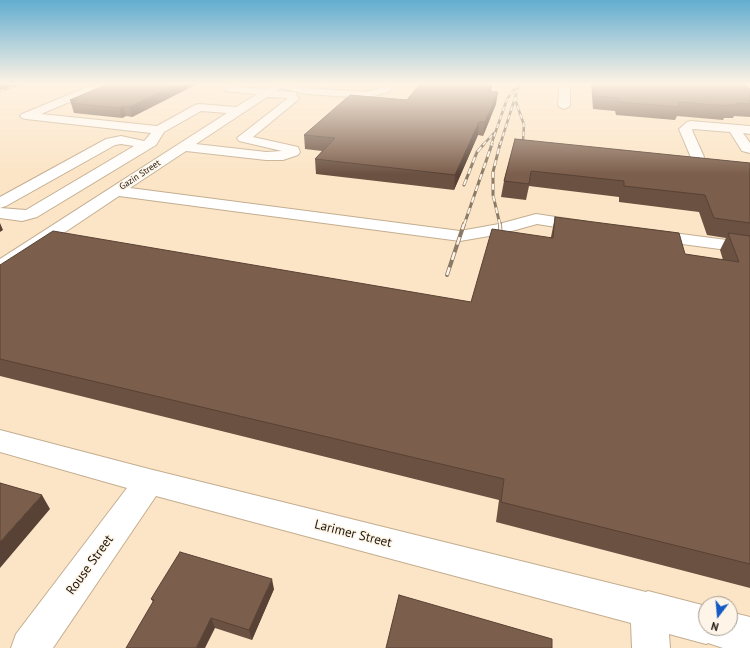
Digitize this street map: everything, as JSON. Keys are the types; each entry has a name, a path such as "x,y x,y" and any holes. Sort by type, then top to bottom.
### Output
{"street":[{"path":"33,113 26,116 159,130"},
{"path":"0,213 27,216 151,142 159,130 188,113"},
{"name":"Gazin Street","path":"0,267 235,113"},
{"path":"183,147 266,156 283,156 292,152 297,146 243,138 275,113"},
{"path":"697,157 685,130 691,125 750,130"},
{"path":"734,129 747,148 750,148"},
{"path":"0,203 111,142 121,140 147,144"},
{"path":"116,191 460,236 501,229 536,219 597,228"},
{"path":"635,232 750,248"},
{"name":"Larimer Street","path":"0,441 149,482 698,623"},
{"name":"Rouse Street","path":"30,648 149,482"},
{"path":"648,609 651,648"},
{"path":"738,633 750,636"}],"building":[{"path":"329,113 489,113 485,122 479,122 455,175 315,159 335,138 304,135"},
{"path":"515,139 750,163 750,223 714,218 705,195 624,186 624,181 531,171 529,184 504,181"},
{"path":"555,217 679,233 685,254 739,262 728,233 750,236 750,564 501,502 504,479 0,359 0,265 53,231 471,302 492,229 553,238"},
{"path":"0,483 42,495 0,542"},
{"path":"180,552 272,579 249,630 211,618 196,648 126,648 154,600 151,599"},
{"path":"399,595 552,639 552,648 386,648"}],"railway":[{"path":"491,145 502,113"},
{"path":"500,145 510,113"},
{"path":"520,113 524,125 523,141"},
{"path":"483,145 494,133"},
{"path":"464,185 477,152 484,144"},
{"path":"464,225 492,144"},
{"path":"500,144 493,172 493,195 500,225"},
{"path":"447,275 464,224"},
{"path":"500,224 501,240"}]}
